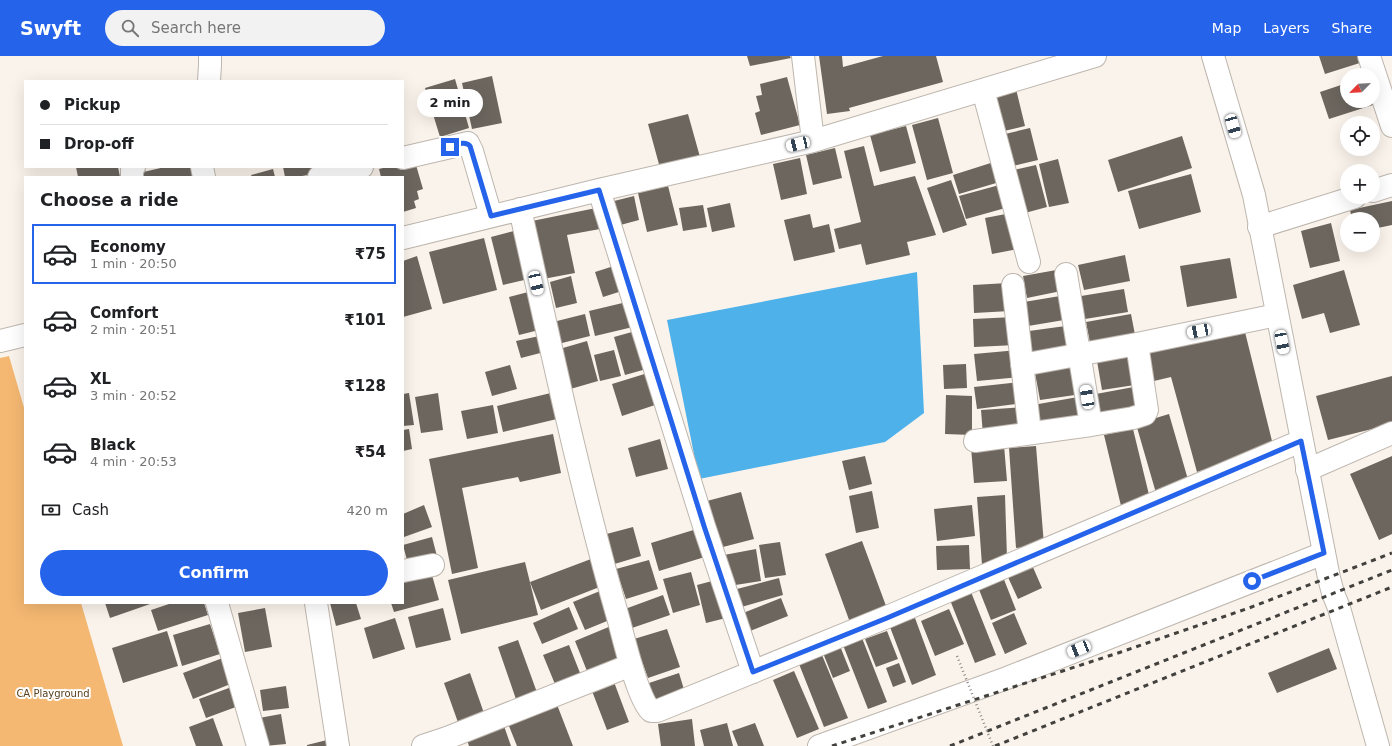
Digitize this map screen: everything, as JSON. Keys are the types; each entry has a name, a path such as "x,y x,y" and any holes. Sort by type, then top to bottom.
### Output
{"street":[{"path":"209,80 210,56"},
{"path":"803,56 813,141"},
{"path":"404,238 599,190 813,141 1095,56"},
{"path":"1213,56 1254,195 1301,441 1333,593 1339,608 1378,746"},
{"path":"1369,56 1392,126"},
{"path":"983,90 1029,262"},
{"path":"404,158 468,143 472,151 491,216"},
{"path":"324,176 358,168"},
{"path":"1380,189 1392,185"},
{"path":"599,190 704,526 753,672"},
{"path":"1260,227 1340,202"},
{"path":"520,209 574,451 600,556 631,665 645,704 651,711 887,618 1301,441"},
{"path":"1066,274 1091,425"},
{"path":"1013,285 1030,433"},
{"path":"1022,365 1137,344 1277,315"},
{"path":"0,341 24,335"},
{"path":"975,441 1091,425 1133,418 1145,414 1147,410 1137,344"},
{"path":"1307,470 1392,433"},
{"path":"819,746 1007,678 1324,553"},
{"path":"404,571 433,565"},
{"path":"217,604 258,746"},
{"path":"316,604 338,746"},
{"path":"423,746 447,738 631,665"}],"path":[{"path":"957,656 993,746"}],"green space":[{"name":"CA Playground","path":"9,356 24,408 24,604 81,604 123,746 0,746 0,358"}],"water":[{"path":"917,272 924,413 885,442 699,479 667,320"}],"building":[{"path":"747,56 790,56 791,58 750,66"},
{"path":"819,56 842,56 843,67 883,56 936,56 943,82 849,108 850,111 827,114"},
{"path":"1319,56 1364,56 1366,61 1340,68 1325,74"},
{"path":"492,76 502,123 472,129 462,83"},
{"path":"787,77 800,125 761,135 755,113 760,111 756,96 762,95 760,84"},
{"path":"455,79 469,128 440,137 425,88"},
{"path":"1340,85 1340,108 1363,108 1329,119 1320,92"},
{"path":"1016,89 1025,126 1004,131 995,94"},
{"path":"688,114 700,157 660,168 648,124"},
{"path":"938,118 953,173 927,180 912,125"},
{"path":"906,126 916,163 880,172 870,135"},
{"path":"1030,128 1038,160 1013,166 1005,134"},
{"path":"1182,136 1192,168 1118,192 1108,160"},
{"path":"864,146 874,186 915,176 936,235 907,242 910,255 866,265 861,244 839,249 834,229 861,222 844,151"},
{"path":"835,148 842,178 813,185 806,155"},
{"path":"800,158 807,194 781,200 773,164"},
{"path":"1058,159 1069,203 1049,207 1039,164"},
{"path":"997,161 1003,181 959,194 953,175"},
{"path":"416,165 423,189 417,191 419,199 414,201 416,208 404,212 404,176 381,176 379,169 400,168 400,170"},
{"path":"1036,165 1047,207 1025,213 1014,170"},
{"path":"76,168 118,168 120,176 78,176"},
{"path":"161,168 199,168 201,176 140,176 139,173"},
{"path":"283,168 312,168 314,174 302,176 285,176"},
{"path":"273,169 275,176 252,176"},
{"path":"1191,174 1201,212 1139,229 1128,191"},
{"path":"951,180 967,225 943,233 927,188"},
{"path":"1003,184 1009,207 966,219 959,196"},
{"path":"668,186 678,225 647,232 638,193"},
{"path":"634,196 639,220 613,227 606,203"},
{"path":"1392,201 1392,225 1380,228 1380,212 1350,212 1350,210"},
{"path":"730,203 735,227 712,232 707,208"},
{"path":"703,205 707,227 683,231 679,208"},
{"path":"596,208 600,229 567,235 575,273 543,279 532,221"},
{"path":"1011,213 1018,249 992,254 985,218"},
{"path":"810,214 813,228 829,224 835,252 794,261 784,220"},
{"path":"1331,223 1340,261 1310,268 1301,231"},
{"path":"522,229 533,278 503,285 491,237"},
{"path":"484,238 497,290 443,304 429,252"},
{"path":"1125,255 1130,281 1084,290 1078,265"},
{"path":"417,256 432,309 404,317 404,261"},
{"path":"1230,258 1237,298 1187,307 1180,266"},
{"path":"617,265 625,290 603,297 595,272"},
{"path":"1062,269 1066,290 1027,298 1023,276"},
{"path":"1344,270 1360,325 1330,333 1324,313 1302,319 1293,285"},
{"path":"571,276 577,303 556,308 550,282"},
{"path":"1008,283 1010,311 974,313 973,285"},
{"path":"1124,289 1128,312 1085,319 1081,296"},
{"path":"532,291 543,329 519,335 509,297"},
{"path":"1066,295 1070,319 1022,327 1018,303"},
{"path":"631,301 637,326 595,336 589,311"},
{"path":"585,314 590,336 554,345 549,323"},
{"path":"1131,314 1136,340 1091,348 1086,322"},
{"path":"1014,317 1016,345 974,347 973,319"},
{"path":"1073,325 1078,352 1033,359 1029,331"},
{"path":"1244,328 1273,445 1197,472 1171,377 1154,381 1147,351"},
{"path":"639,330 650,368 625,375 614,337"},
{"path":"544,335 548,351 521,358 516,341"},
{"path":"587,341 598,381 567,390 556,350"},
{"path":"614,350 621,376 600,381 594,355"},
{"path":"1019,350 1022,377 977,381 974,354"},
{"path":"1136,355 1141,384 1102,390 1097,361"},
{"path":"966,364 967,388 944,389 943,365"},
{"path":"510,365 517,389 492,396 485,372"},
{"path":"1078,366 1082,394 1040,400 1035,373"},
{"path":"651,372 661,403 622,416 612,384"},
{"path":"1392,376 1392,424 1328,440 1316,396"},
{"path":"1020,382 1023,403 977,409 974,387"},
{"path":"1139,386 1144,413 1101,421 1096,394"},
{"path":"555,392 561,418 503,432 497,406"},
{"path":"409,393 414,425 404,426 404,394"},
{"path":"438,393 443,430 421,433 415,397"},
{"path":"946,395 972,396 972,435 945,434"},
{"path":"1078,397 1082,421 1037,429 1033,405"},
{"path":"493,405 498,433 467,439 461,411"},
{"path":"1024,407 1026,431 983,435 981,410"},
{"path":"1169,414 1189,483 1156,493 1136,424"},
{"path":"409,429 412,449 404,451 404,430"},
{"path":"1133,429 1151,503 1122,510 1104,435"},
{"path":"553,434 561,473 520,482 518,477 462,488 478,568 452,574 429,459"},
{"path":"660,439 668,469 636,477 628,448"},
{"path":"1004,445 1007,481 974,483 971,447"},
{"path":"1036,446 1044,545 1016,548 1009,448"},
{"path":"865,456 872,484 849,490 842,461"},
{"path":"1392,456 1392,534 1379,540 1350,474"},
{"path":"872,491 879,528 856,533 849,496"},
{"path":"741,492 754,539 719,548 707,501"},
{"path":"1005,495 1007,558 982,565 977,497"},
{"path":"424,505 432,527 404,537 404,514"},
{"path":"972,505 975,536 937,541 934,509"},
{"path":"633,527 641,556 608,566 599,536"},
{"path":"700,528 708,556 659,571 651,543"},
{"path":"432,537 438,560 409,568 404,545"},
{"path":"862,541 889,614 852,628 825,554"},
{"path":"780,542 786,575 765,578 759,545"},
{"path":"969,545 970,569 937,570 936,546"},
{"path":"756,549 761,581 729,586 724,555"},
{"path":"591,559 602,586 541,610 530,582"},
{"path":"649,560 658,589 626,599 616,569"},
{"path":"525,562 538,615 461,634 448,580"},
{"path":"1032,565 1042,588 1018,599 1007,575"},
{"path":"430,568 439,600 394,612 391,604 404,604 404,576"},
{"path":"691,572 700,605 673,613 663,579"},
{"path":"1003,577 1016,610 991,620 978,587"},
{"path":"779,578 783,595 738,608 733,590"},
{"path":"716,580 726,618 706,623 697,585"},
{"path":"600,591 612,619 585,630 573,602"},
{"path":"971,592 996,655 975,663 950,600"},
{"path":"663,595 670,615 632,628 625,609"},
{"path":"781,598 788,616 745,633 738,615"},
{"path":"105,604 150,604 110,618"},
{"path":"169,604 204,604 208,615 158,631 151,610"},
{"path":"330,604 356,604 361,619 336,626"},
{"path":"569,607 578,629 542,644 533,623"},
{"path":"265,608 272,647 245,652 238,613"},
{"path":"443,608 451,640 416,648 408,617"},
{"path":"949,609 964,644 935,656 921,621"},
{"path":"1014,613 1027,644 1005,654 992,623"},
{"path":"395,618 405,649 373,659 364,628"},
{"path":"915,618 936,675 912,685 890,627"},
{"path":"210,624 220,654 182,666 173,635"},
{"path":"611,626 625,661 589,676 575,641"},
{"path":"667,629 680,667 648,678 634,639"},
{"path":"167,631 178,666 123,683 112,648"},
{"path":"887,631 898,659 876,667 865,639"},
{"path":"862,638 887,702 868,709 843,645"},
{"path":"518,640 539,698 518,705 498,647"},
{"path":"569,645 582,678 557,689 543,655"},
{"path":"840,646 850,671 833,678 823,653"},
{"path":"1329,648 1337,669 1277,693 1268,673"},
{"path":"822,655 848,718 824,727 799,664"},
{"path":"228,656 238,681 193,699 183,673"},
{"path":"899,663 906,682 893,687 886,668"},
{"path":"794,671 819,729 797,738 773,680"},
{"path":"470,673 486,719 460,728 444,683"},
{"path":"679,673 686,696 656,705 649,683"},
{"path":"614,682 629,722 607,730 592,691"},
{"path":"237,685 244,704 206,718 199,699"},
{"path":"286,686 289,708 263,711 260,690"},
{"path":"556,702 573,746 517,746 507,721"},
{"path":"281,714 286,744 264,746 259,718"},
{"path":"213,718 223,746 196,746 189,727"},
{"path":"692,719 695,746 661,746 658,724"},
{"path":"727,723 733,746 704,746 700,730"},
{"path":"755,723 764,746 738,746 732,731"},
{"path":"504,726 511,746 469,746 467,740"},
{"path":"327,740 329,746 307,746 307,745"}],"railway":[{"path":"832,746 1121,652 1249,608 1392,553"},
{"path":"950,746 1392,570"},
{"path":"995,746 1392,587"}],"route":[{"path":"450,147 465,143 468,143 470,146 491,216 599,190 704,526 753,672 887,618 1301,441 1324,553 1252,581"}]}
